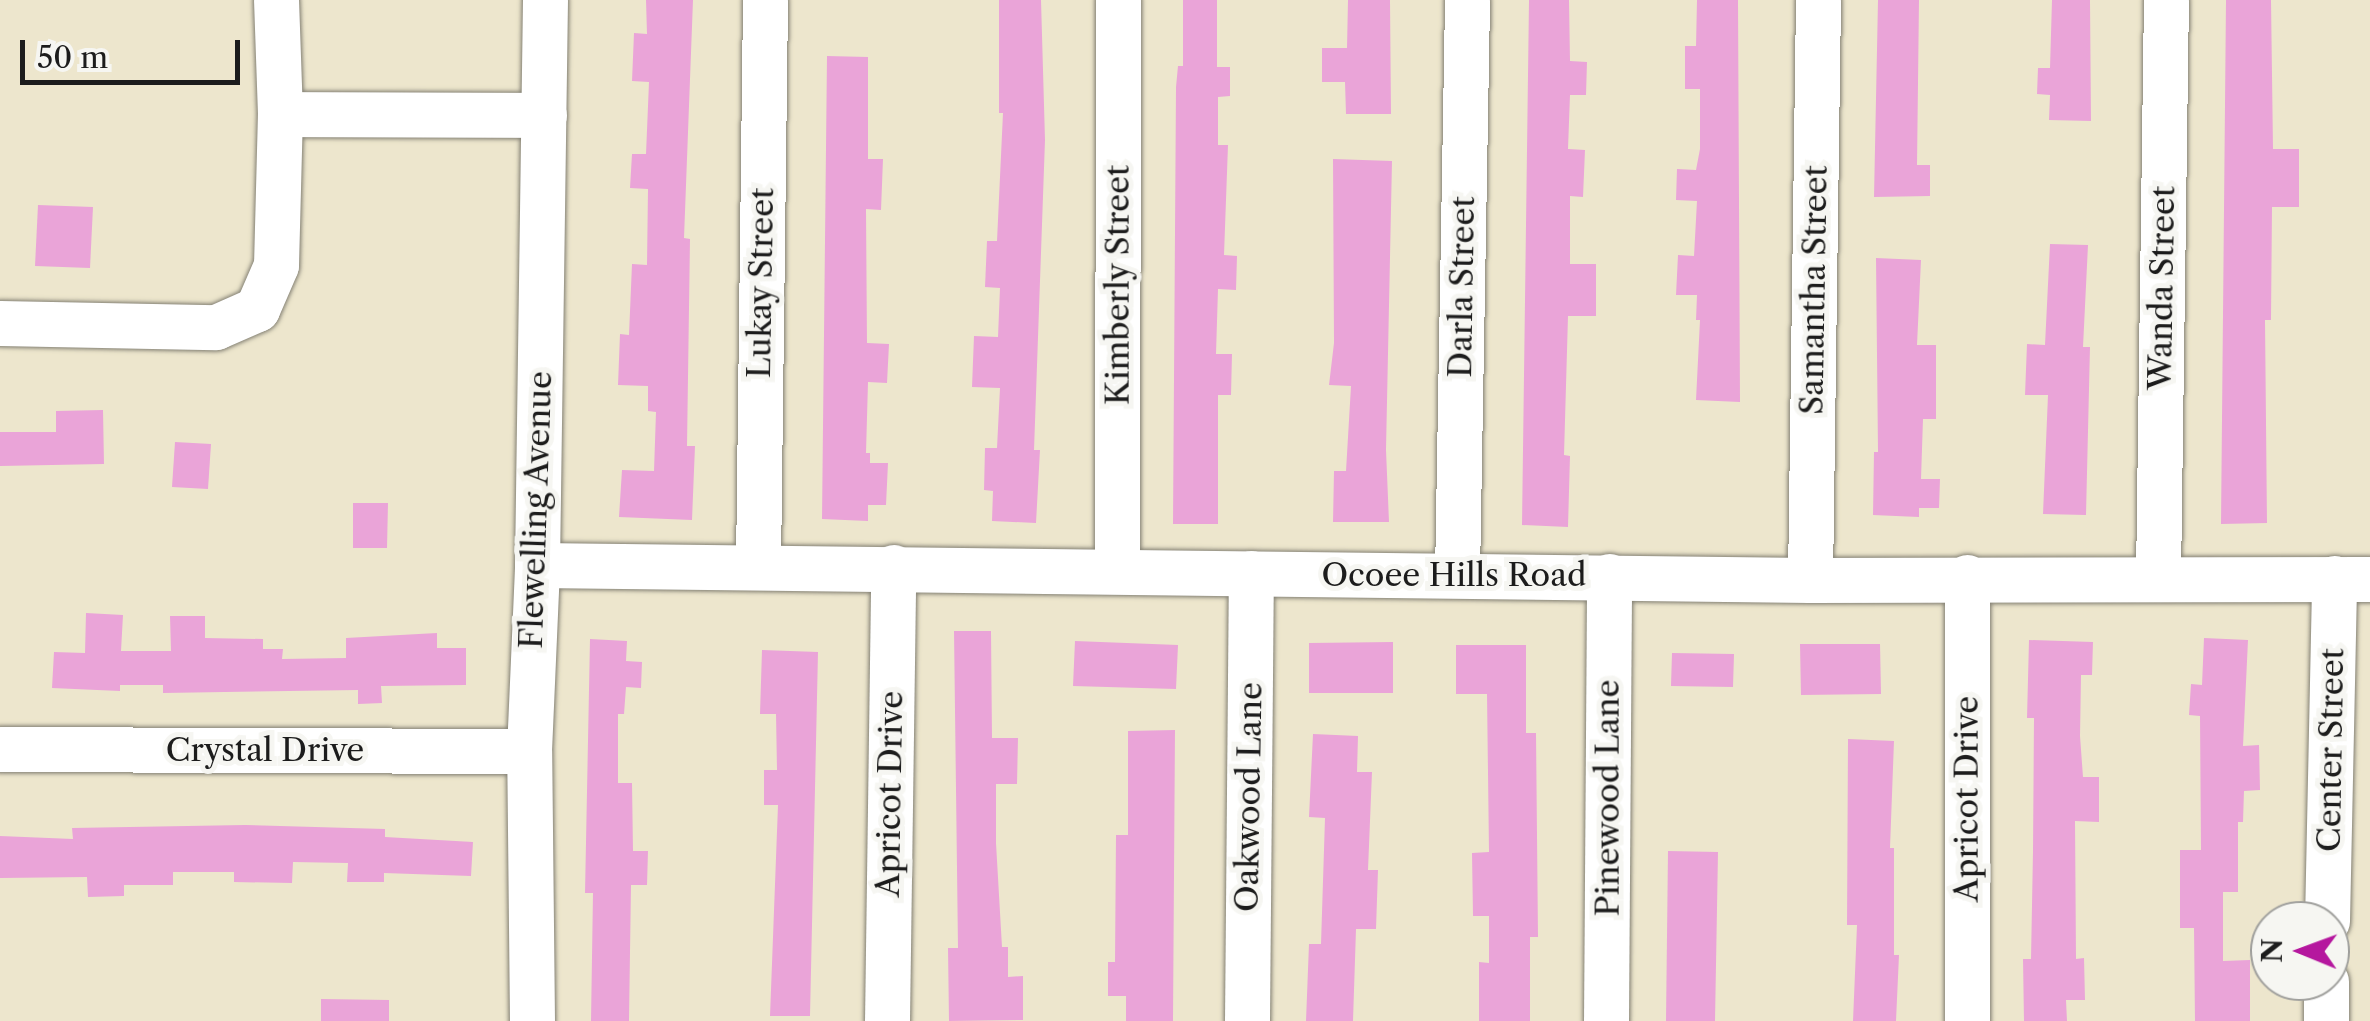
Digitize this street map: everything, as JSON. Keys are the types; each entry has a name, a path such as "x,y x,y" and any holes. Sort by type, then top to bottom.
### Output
{"street":[{"path":"0,323 216,326 257,309 276,265 280,114 276,0"},
{"name":"Flewelling Avenue","path":"532,1021 530,751 537,564 546,0"},
{"name":"Lukay Street","path":"758,566 765,0"},
{"name":"Kimberly Street","path":"1117,571 1118,0"},
{"name":"Darla Street","path":"1457,575 1467,0"},
{"name":"Samantha Street","path":"1810,580 1818,0"},
{"name":"Wanda Street","path":"2158,576 2166,0"},
{"path":"280,114 544,115"},
{"name":"Ocoee Hills Road","path":"537,564 1810,580 2352,578"},
{"name":"Apricot Drive","path":"887,1021 893,567"},
{"name":"Oakwood Lane","path":"1247,1021 1251,573"},
{"name":"Pinewood Lane","path":"1606,1021 1609,576"},
{"name":"Apricot Drive","path":"1968,578 1968,1021"},
{"name":"Center Street","path":"2328,901 2352,578"},
{"name":"Crystal Drive","path":"0,749 530,751"}],"building":[{"path":"646,0 693,0 684,238 690,239 687,446 695,446 692,520 619,517 622,470 654,471 656,412 648,411 648,386 618,385 620,334 629,335 632,264 647,265 648,189 630,188 632,154 646,154 649,82 632,81 634,33 647,34"},
{"path":"999,0 1041,0 1045,140 1034,450 1040,450 1036,523 992,521 993,491 984,490 985,448 997,448 1000,388 972,387 974,336 998,337 1000,288 985,287 987,241 997,241 1003,113 999,113"},
{"path":"1183,0 1217,0 1217,67 1230,67 1230,96 1218,97 1218,145 1228,145 1224,255 1237,256 1236,290 1218,289 1216,354 1232,354 1231,395 1218,395 1218,524 1173,524 1176,87 1178,66 1183,66"},
{"path":"1348,0 1390,0 1391,114 1346,114 1345,82 1322,82 1322,48 1347,48"},
{"path":"1529,0 1569,0 1570,61 1587,62 1586,95 1570,95 1568,149 1585,150 1583,197 1570,196 1570,264 1596,264 1596,316 1568,316 1564,455 1570,456 1568,527 1522,525"},
{"path":"1697,0 1738,0 1740,402 1696,400 1700,320 1696,320 1697,295 1676,295 1678,255 1694,256 1697,201 1676,200 1677,169 1696,170 1700,149 1700,89 1685,89 1685,46 1696,46"},
{"path":"1878,0 1919,0 1917,165 1930,165 1930,196 1874,197"},
{"path":"2052,0 2090,0 2091,121 2049,120 2050,95 2037,94 2038,68 2050,68"},
{"path":"2226,0 2271,0 2273,149 2299,149 2299,207 2272,207 2271,320 2265,320 2267,523 2221,524"},
{"path":"827,56 868,57 868,159 883,159 881,210 866,209 867,343 889,344 887,383 868,382 866,453 870,453 870,463 888,463 886,505 868,505 868,521 822,519"},
{"path":"1333,159 1392,161 1386,450 1389,522 1333,522 1334,471 1346,471 1351,386 1329,385 1334,343"},
{"path":"38,205 93,207 90,268 35,266"},
{"path":"2050,244 2088,245 2083,347 2090,347 2086,515 2043,514 2048,395 2025,395 2027,344 2045,345"},
{"path":"1876,258 1921,260 1917,345 1936,345 1936,419 1923,419 1921,479 1940,479 1939,508 1919,508 1919,517 1873,515 1874,452 1878,452"},
{"path":"103,410 104,464 0,466 0,432 56,432 56,411"},
{"path":"175,442 211,444 208,489 172,487"},
{"path":"353,503 388,503 387,548 353,548"},
{"path":"86,613 123,615 121,651 171,651 170,616 205,616 205,638 263,639 263,649 283,649 282,659 346,658 346,638 437,633 437,648 466,648 466,685 381,686 382,703 358,704 358,690 163,693 163,685 120,685 120,691 52,688 54,652 85,653"},
{"path":"954,631 991,631 992,738 1018,738 1017,784 996,784 996,843 1002,947 1008,947 1008,977 1023,976 1023,1020 949,1021 948,948 958,948"},
{"path":"2204,638 2248,640 2243,746 2259,745 2260,790 2244,791 2243,822 2238,822 2238,892 2223,892 2223,961 2250,960 2250,1021 2195,1021 2194,928 2180,928 2180,850 2201,850 2200,716 2189,715 2191,684 2202,685"},
{"path":"590,639 627,641 626,661 642,662 641,688 626,687 624,714 618,714 618,783 632,783 633,851 648,851 647,885 631,885 629,1021 591,1021 593,893 585,893"},
{"path":"2029,640 2093,642 2092,675 2081,675 2080,736 2083,777 2099,777 2099,822 2075,821 2076,959 2084,958 2085,1000 2066,1000 2067,1021 2024,1021 2023,959 2031,959 2033,851 2034,718 2027,718"},
{"path":"1075,641 1178,645 1176,689 1073,686"},
{"path":"1393,642 1393,693 1309,693 1309,643"},
{"path":"1800,644 1880,644 1881,694 1801,695"},
{"path":"1456,645 1526,645 1526,733 1536,733 1538,937 1530,937 1530,1021 1479,1021 1479,962 1489,963 1489,916 1473,916 1472,853 1489,852 1487,694 1456,694"},
{"path":"762,650 818,652 810,1016 770,1016 778,805 764,805 764,770 777,770 776,714 760,714"},
{"path":"1672,653 1734,654 1733,687 1671,686"},
{"path":"1175,730 1173,1021 1126,1021 1126,996 1108,996 1108,962 1115,962 1116,835 1128,835 1128,731"},
{"path":"1313,734 1358,736 1357,772 1372,772 1368,870 1378,870 1376,929 1356,929 1353,1021 1306,1021 1309,944 1321,944 1325,818 1309,817"},
{"path":"1848,739 1894,741 1890,848 1894,848 1894,955 1899,955 1896,1021 1853,1021 1857,925 1847,925"},
{"path":"245,825 385,829 385,837 473,842 471,876 384,873 384,882 347,882 348,863 293,862 292,883 234,882 234,872 173,872 173,885 124,885 124,896 88,897 87,877 0,878 0,836 73,839 72,828"},
{"path":"1668,851 1718,852 1715,1021 1666,1021"},
{"path":"321,999 389,1000 389,1021 321,1021"}]}
